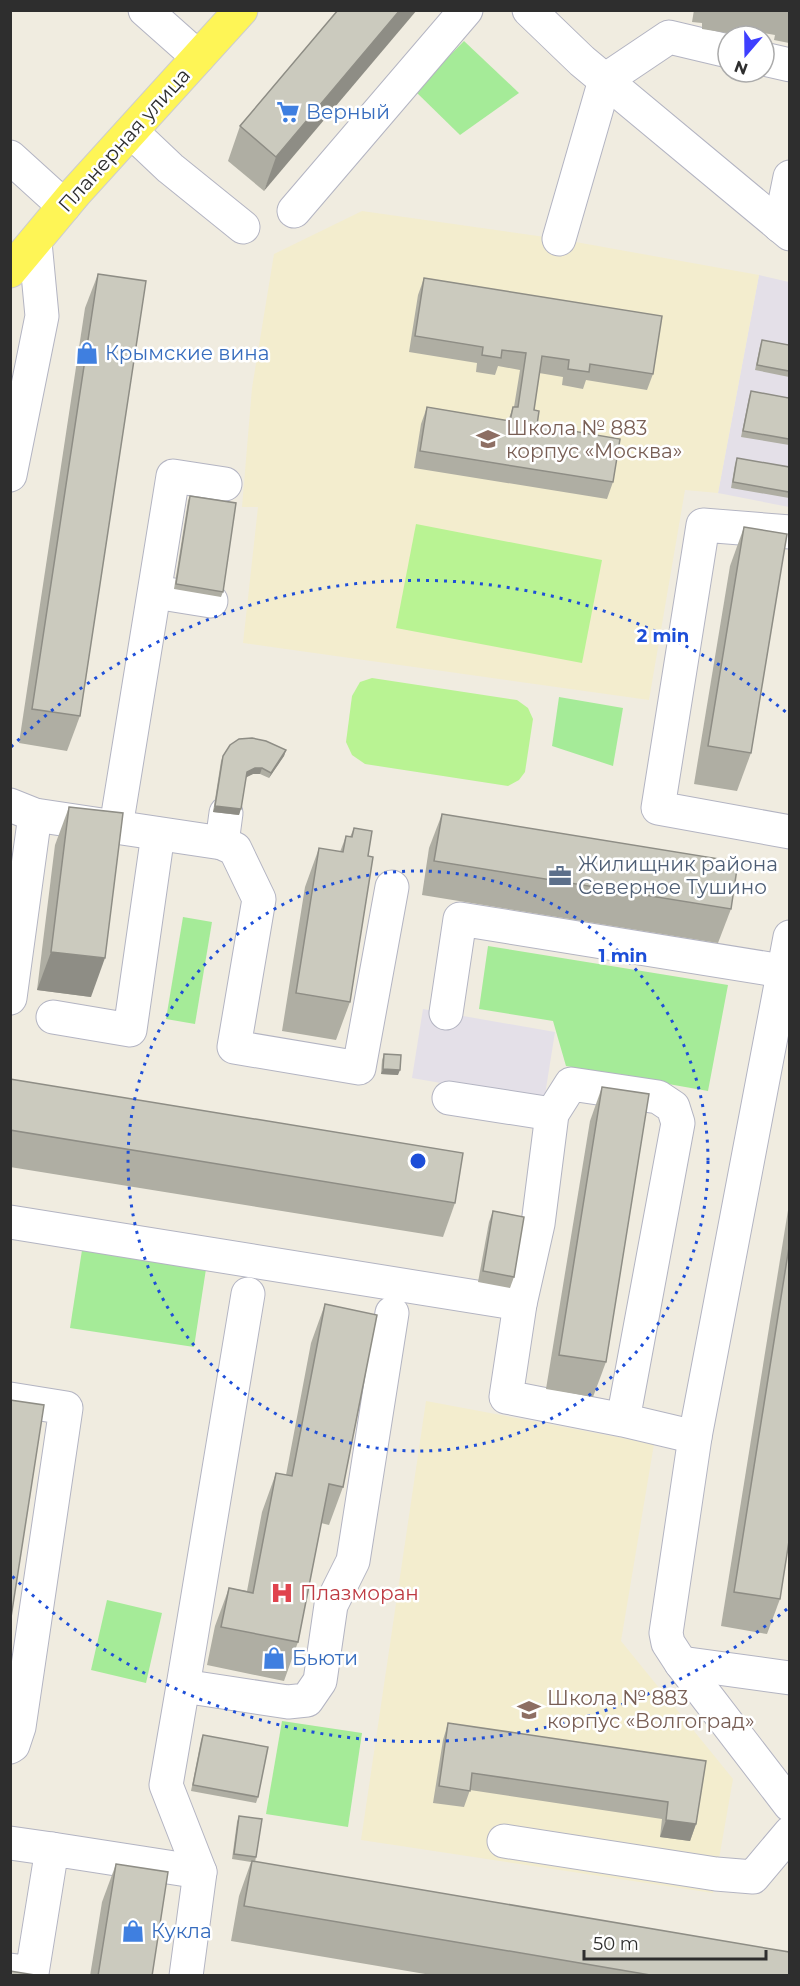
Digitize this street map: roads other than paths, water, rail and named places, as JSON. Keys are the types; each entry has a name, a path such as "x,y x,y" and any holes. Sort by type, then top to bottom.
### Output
{"main road":[{"name":"Планерная улица","path":"10,272 64,206 241,10"}],"street":[{"path":"145,10 198,57"},
{"path":"294,211 466,10"},
{"path":"529,10 582,61 785,230"},
{"path":"559,239 605,80 669,37 716,48"},
{"path":"132,132 170,168 243,227"},
{"path":"10,157 64,206"},
{"path":"785,230 789,177"},
{"path":"10,475 42,316 35,242"},
{"path":"116,827 173,476 225,484"},
{"path":"789,532 703,525 658,808 789,832"},
{"path":"155,592 211,601"},
{"path":"10,998 23,810 158,834 224,828 259,899 234,1047 358,1068 392,887"},
{"path":"53,1017 130,1030 158,834"},
{"path":"446,1013 460,919 782,971"},
{"path":"789,936 695,1437 666,1633 668,1643 681,1663 778,1775 789,1805"},
{"path":"623,1420 678,1123 673,1107 658,1097 571,1084 552,1114 538,1224 520,1304 506,1397 695,1437"},
{"path":"449,1098 552,1114"},
{"path":"10,1222 520,1304"},
{"path":"186,1976 200,1872 166,1785 248,1294"},
{"path":"183,1686 288,1702 307,1700 320,1681 331,1605 353,1561 392,1313"},
{"path":"10,1399 66,1408 20,1727 10,1747"},
{"path":"681,1663 789,1678"},
{"path":"504,1841 716,1874 753,1877 789,1833"},
{"path":"10,1843 200,1872"},
{"path":"10,1970 32,1973 52,1849"}],"place":[{"name":"Верный","path":"288,112"},
{"name":"Крымские вина","path":"87,353"},
{"name":"Школа № 883 корпус «Москва»","path":"488,439"},
{"name":"Жилищник района Северное Тушино","path":"560,876"},
{"name":"Плазморан","path":"282,1593"},
{"name":"Бьюти","path":"274,1658"},
{"name":"Школа № 883 корпус «Волгоград»","path":"529,1710"},
{"name":"Кукла","path":"133,1931"}]}
